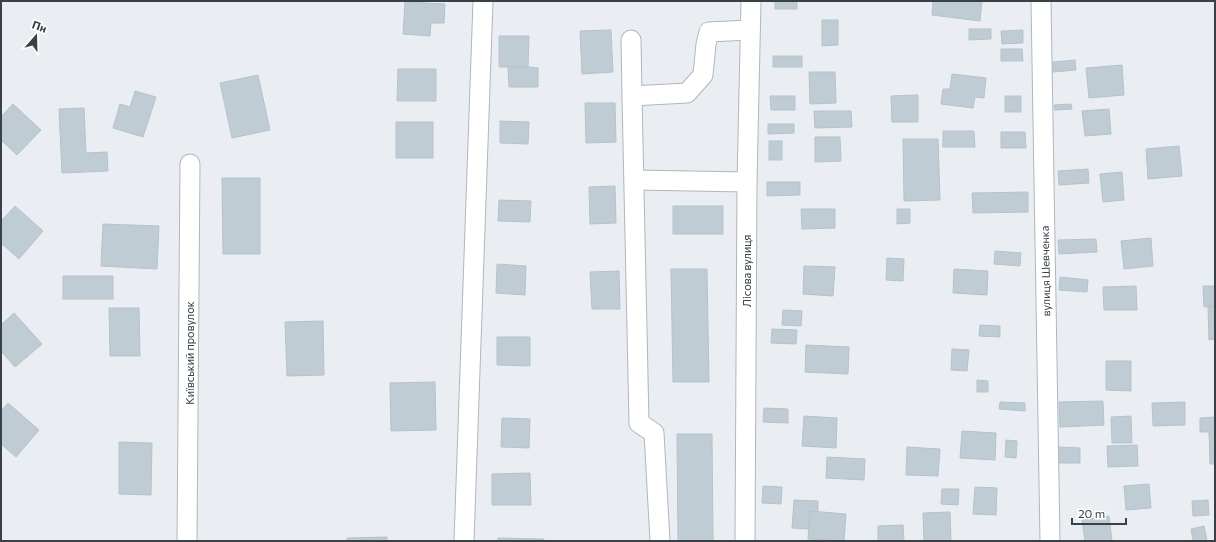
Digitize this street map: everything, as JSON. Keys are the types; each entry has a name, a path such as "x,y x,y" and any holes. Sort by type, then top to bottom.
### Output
{"street":[{"path":"464,541 483,1"},
{"name":"Лісова вулиця","path":"745,541 747,182 751,1"},
{"name":"вулиця Шевченка","path":"1041,1 1050,541"},
{"path":"632,96 687,93 703,75 706,44 709,32 750,30"},
{"path":"631,40 639,422 654,433 660,541"},
{"name":"Київський провулок","path":"187,541 190,164"},
{"path":"634,180 747,182"}],"building":[{"path":"775,1 797,1 797,9 775,9"},
{"path":"933,1 982,1 980,21 932,15"},
{"path":"405,2 445,4 444,23 431,23 430,36 403,34"},
{"path":"822,20 838,20 838,45 822,46"},
{"path":"969,29 991,29 991,39 969,40"},
{"path":"611,30 613,72 582,74 580,31"},
{"path":"1023,30 1023,43 1002,44 1001,31"},
{"path":"499,36 529,36 528,67 499,67"},
{"path":"1001,49 1022,49 1023,61 1001,61"},
{"path":"773,56 802,56 802,67 773,67"},
{"path":"1075,60 1076,70 1053,72 1053,62"},
{"path":"1122,65 1124,95 1089,98 1086,68"},
{"path":"508,68 538,68 538,87 509,87"},
{"path":"398,69 436,69 436,101 397,101"},
{"path":"809,72 835,72 836,103 810,104"},
{"path":"952,74 986,78 984,98 975,97 973,108 941,104 943,89 950,89"},
{"path":"258,75 270,130 232,138 220,83"},
{"path":"135,91 156,97 143,137 113,128 120,104 130,107"},
{"path":"918,95 918,122 892,122 891,96"},
{"path":"770,96 795,96 795,110 771,110"},
{"path":"1005,96 1021,96 1021,112 1005,112"},
{"path":"585,103 615,103 616,142 586,143"},
{"path":"13,104 41,130 17,155 1,140 1,117"},
{"path":"1071,104 1072,109 1055,110 1054,105"},
{"path":"84,108 86,153 107,152 108,171 62,173 59,109"},
{"path":"1109,109 1111,134 1085,136 1082,111"},
{"path":"814,111 851,111 852,127 815,128"},
{"path":"500,121 529,122 528,144 500,143"},
{"path":"396,122 433,122 433,158 396,158"},
{"path":"768,124 794,124 794,133 768,134"},
{"path":"943,131 974,131 975,147 943,147"},
{"path":"1001,132 1025,132 1026,148 1001,148"},
{"path":"815,137 840,137 841,161 815,162"},
{"path":"903,139 938,139 940,200 904,201"},
{"path":"769,141 782,141 782,160 769,160"},
{"path":"1179,146 1182,176 1148,179 1146,149"},
{"path":"1088,169 1089,183 1059,185 1058,171"},
{"path":"1122,172 1124,200 1103,202 1100,174"},
{"path":"222,178 260,178 260,254 223,254"},
{"path":"767,182 800,182 800,195 767,196"},
{"path":"615,186 616,223 590,224 589,187"},
{"path":"1028,192 1028,212 973,213 972,193"},
{"path":"499,200 531,201 530,222 498,221"},
{"path":"15,206 43,231 19,259 1,243 1,221"},
{"path":"673,206 723,206 723,234 673,234"},
{"path":"801,209 835,209 835,228 802,229"},
{"path":"897,209 910,209 910,223 897,224"},
{"path":"103,224 159,226 157,269 101,266"},
{"path":"1151,238 1153,266 1124,269 1121,241"},
{"path":"1096,239 1097,252 1059,254 1058,240"},
{"path":"995,251 1021,253 1020,266 994,264"},
{"path":"887,258 904,259 903,281 886,280"},
{"path":"497,264 526,266 525,295 496,293"},
{"path":"804,266 835,267 833,296 803,294"},
{"path":"671,269 707,269 709,382 673,382"},
{"path":"954,269 988,271 987,295 953,293"},
{"path":"619,271 620,309 592,309 590,272"},
{"path":"63,276 113,276 113,299 63,299"},
{"path":"1060,277 1088,280 1087,292 1059,290"},
{"path":"1136,286 1137,310 1104,310 1103,287"},
{"path":"1203,286 1215,286 1215,306 1204,307"},
{"path":"1215,306 1215,339 1209,340 1208,307"},
{"path":"109,308 139,308 140,356 110,356"},
{"path":"783,310 802,311 801,326 782,325"},
{"path":"14,313 42,344 15,367 1,351 1,325"},
{"path":"323,321 324,375 287,376 285,322"},
{"path":"980,325 1000,326 1000,337 979,336"},
{"path":"772,329 797,330 796,344 771,343"},
{"path":"497,337 530,337 530,366 497,365"},
{"path":"806,345 849,347 848,374 805,372"},
{"path":"952,349 969,350 967,371 951,370"},
{"path":"1106,361 1131,361 1131,391 1106,390"},
{"path":"977,380 988,381 988,392 977,392"},
{"path":"435,382 436,430 391,431 390,383"},
{"path":"1103,401 1104,425 1060,427 1059,402"},
{"path":"1000,402 1025,403 1025,411 999,409"},
{"path":"1185,402 1185,425 1153,426 1152,403"},
{"path":"8,403 39,430 16,457 1,444 1,411"},
{"path":"764,408 788,409 788,423 763,422"},
{"path":"804,416 837,418 836,448 802,446"},
{"path":"1131,416 1132,443 1112,443 1111,417"},
{"path":"1215,417 1215,464 1210,464 1209,432 1200,432 1200,418"},
{"path":"502,418 530,419 529,448 501,447"},
{"path":"962,431 996,433 995,460 960,458"},
{"path":"677,434 712,434 713,541 678,541"},
{"path":"1006,440 1017,441 1016,458 1005,457"},
{"path":"119,442 152,443 151,495 119,494"},
{"path":"1137,445 1138,466 1108,467 1107,446"},
{"path":"907,447 940,449 938,476 906,475"},
{"path":"1058,447 1080,448 1080,463 1058,463"},
{"path":"827,457 865,459 864,480 826,478"},
{"path":"530,473 531,505 492,505 492,474"},
{"path":"1149,484 1151,508 1126,510 1124,486"},
{"path":"763,486 782,487 781,504 762,503"},
{"path":"975,487 997,488 996,515 973,514"},
{"path":"942,489 959,489 958,505 941,504"},
{"path":"794,500 818,501 818,512 810,511 809,529 792,528"},
{"path":"1208,500 1209,515 1193,516 1192,501"},
{"path":"810,511 846,514 844,541 808,539"},
{"path":"950,512 951,541 924,541 923,513"},
{"path":"1109,516 1112,541 1085,541 1082,520"},
{"path":"903,525 904,541 878,541 878,526"},
{"path":"1204,526 1207,541 1193,541 1191,529"},
{"path":"387,537 387,541 347,541 347,538"},
{"path":"498,538 544,539 544,541 498,541"}]}
